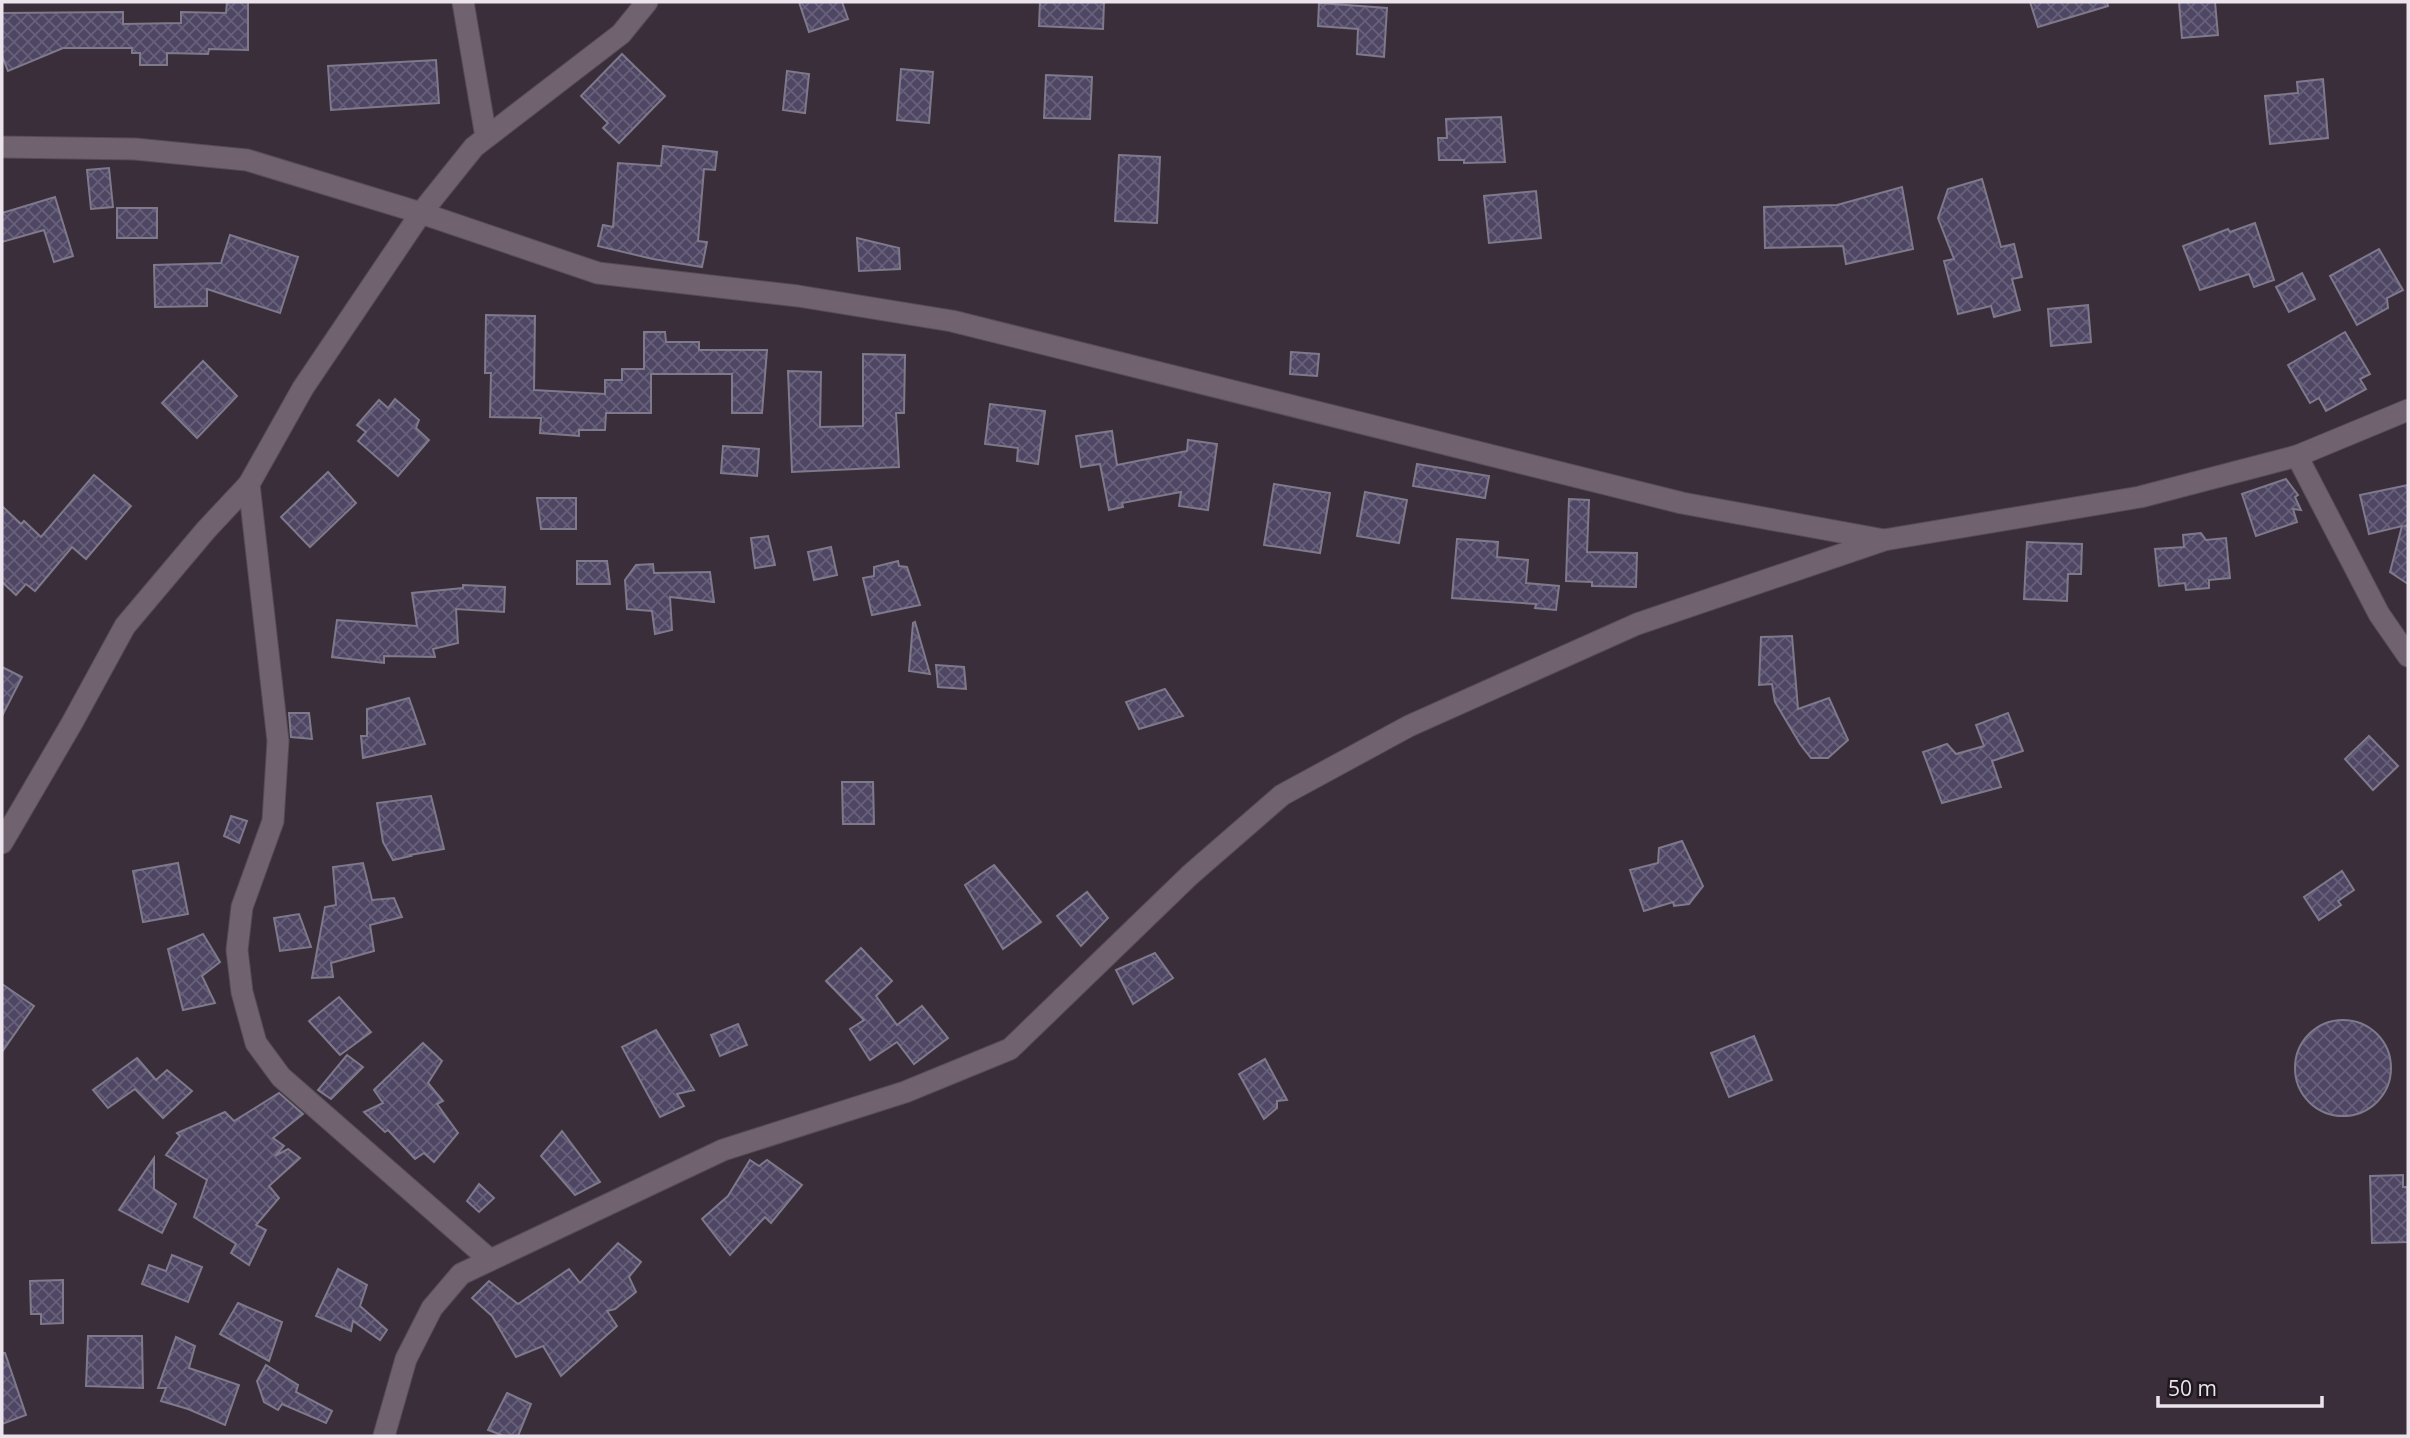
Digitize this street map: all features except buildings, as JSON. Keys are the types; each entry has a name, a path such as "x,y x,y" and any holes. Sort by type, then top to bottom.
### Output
{"street":[{"path":"463,2 486,137"},
{"path":"2,843 125,626 205,530 249,484 303,388 421,213 474,147 621,34 647,2"},
{"path":"2,147 135,149 247,160 421,213 598,274 798,296 952,321 1682,503 1884,540"},
{"path":"384,1436 407,1359 432,1308 461,1274 723,1150 905,1092 1010,1049 1190,875 1282,795 1409,726 1637,624 1884,540 2140,497 2297,456 2408,410"},
{"path":"2297,456 2379,614 2408,656"},
{"path":"249,484 278,741 273,821 242,907 237,950 242,992 256,1043 281,1077 490,1260"}]}
